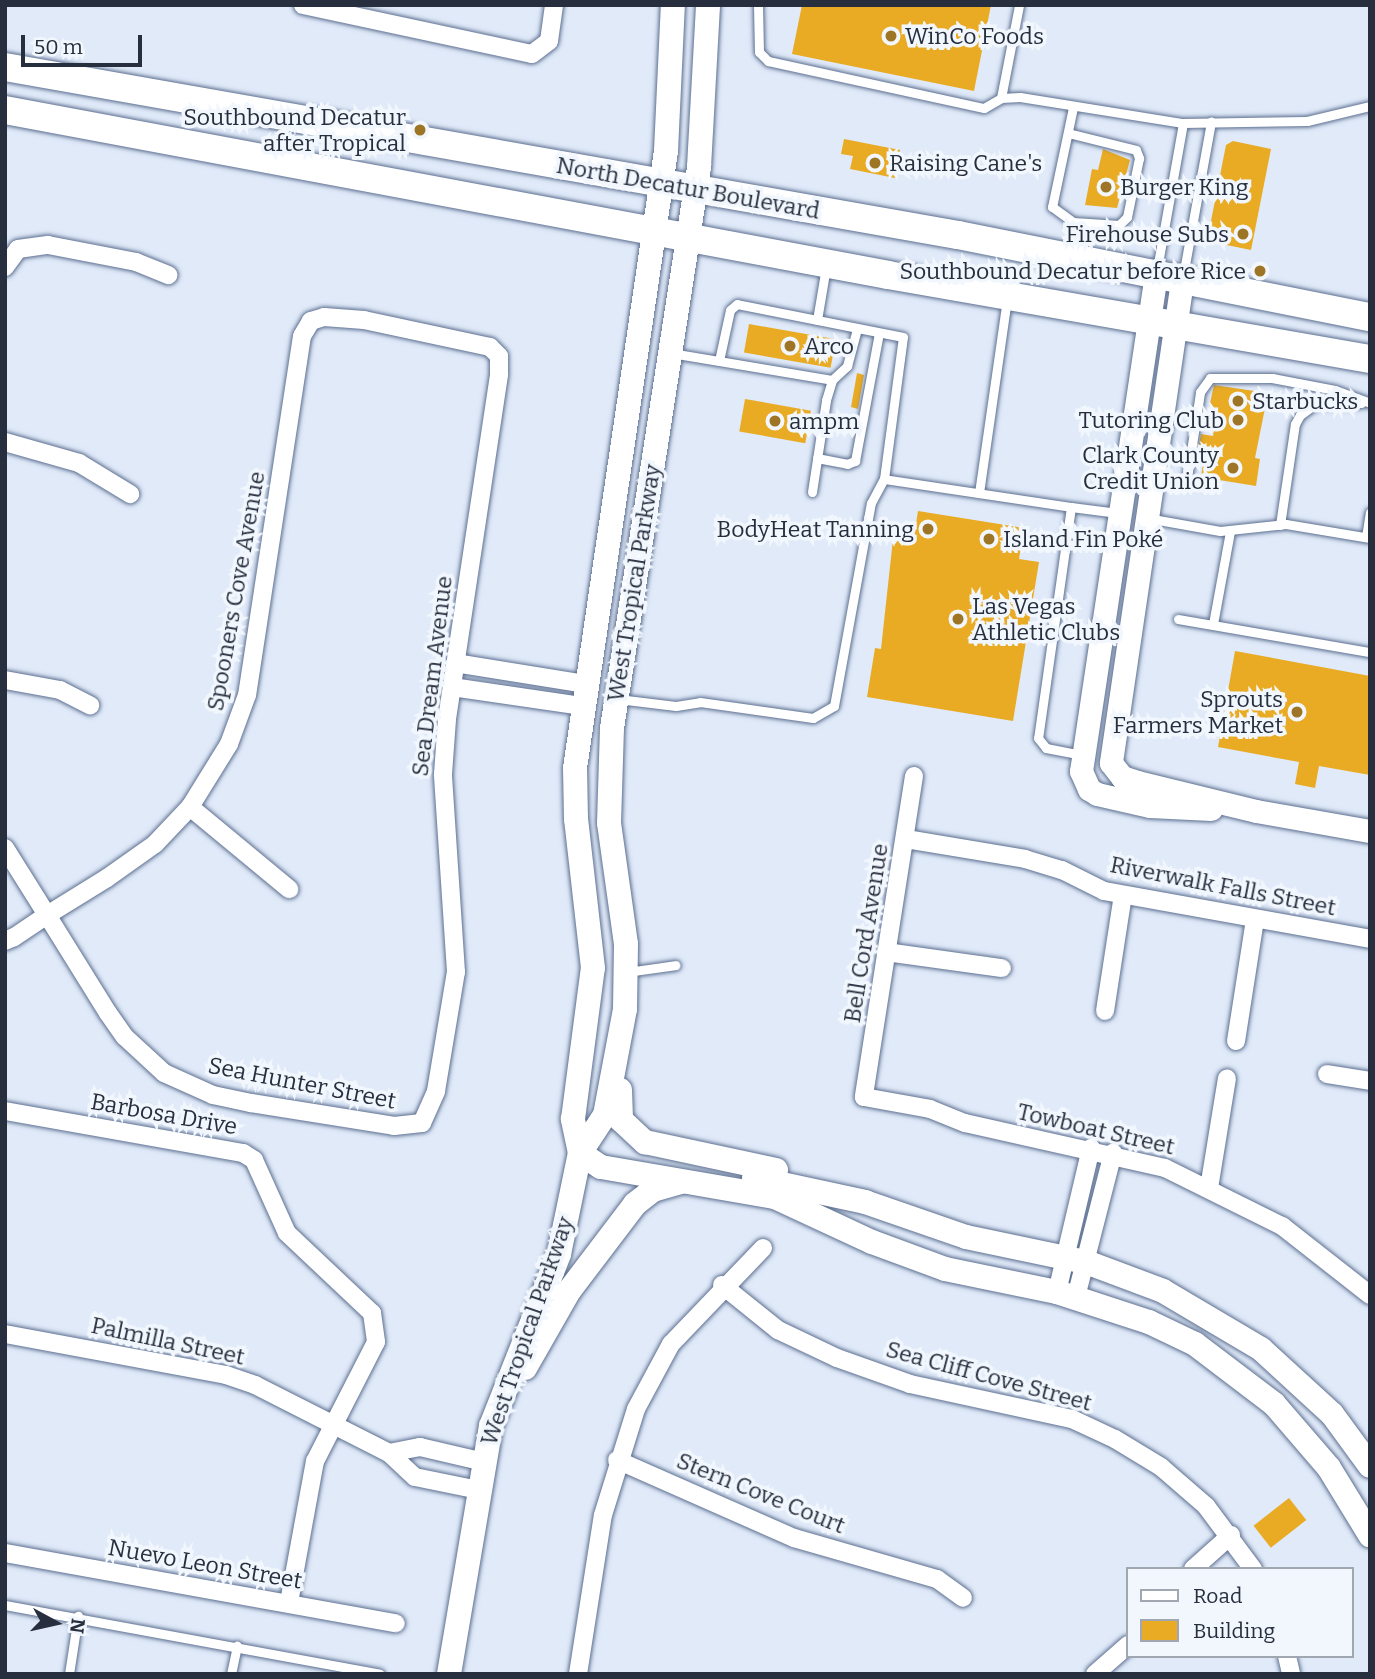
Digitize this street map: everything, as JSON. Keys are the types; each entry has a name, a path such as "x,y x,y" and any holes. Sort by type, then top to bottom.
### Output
{"main road":[{"name":"West Tropical Parkway","path":"580,1153 573,1119 593,968 576,819 575,768 655,230 661,183 673,5"},
{"name":"West Tropical Parkway","path":"449,1674 491,1426 559,1254 580,1153 605,1115 625,1009 627,972 609,823 616,699 696,189 708,5"},
{"name":"North Decatur Boulevard","path":"5,67 696,189 1370,317"},
{"name":"North Decatur Boulevard","path":"5,110 1007,295 1370,359"},
{"path":"625,1009 619,1108 621,1120 632,1134 663,1148 818,1179 865,1202"},
{"path":"580,1153 601,1167 775,1197 872,1242 945,1269 1067,1294 1149,1322 1195,1344 1243,1376 1274,1404 1329,1468 1370,1535"},
{"path":"580,1153 616,1155 809,1187 865,1202 954,1234 1076,1260 1163,1291 1261,1349 1332,1414 1370,1466"},
{"path":"491,1426 569,1291 611,1234 645,1195 685,1181"}],"street":[{"path":"303,5 372,13 518,52 540,51 553,28 554,5"},
{"path":"8,260 30,245 48,245 136,262 168,275"},
{"path":"1169,277 1121,514 1081,755 1082,779 1097,793 1150,806 1256,811"},
{"name":"Spooners Cove Avenue","path":"5,941 134,860 190,807 229,744 247,695 302,336 311,321 324,317 364,320 490,347 499,356"},
{"path":"1161,323 1145,517 1111,763 1122,778 1256,811 1370,831"},
{"name":"Sea Dream Avenue","path":"422,1123 436,1091 456,972 456,926 443,812 452,687 499,356"},
{"path":"5,442 79,463 130,494"},
{"path":"1121,514 1145,517"},
{"path":"1081,755 1090,750 1127,639"},
{"path":"455,663 508,671 585,695"},
{"path":"505,695 508,671"},
{"path":"5,680 60,690 90,705"},
{"path":"452,687 505,695 585,695 616,699"},
{"name":"Bell Cord Avenue","path":"864,1097 914,776"},
{"path":"190,807 289,889"},
{"name":"Riverwalk Falls Street","path":"906,839 1035,861 1123,895 1370,939"},
{"name":"Sea Hunter Street","path":"5,848 125,1038 144,1058 187,1086 251,1103 365,1122 410,1127 422,1123"},
{"path":"1105,1011 1123,895"},
{"path":"1236,1041 1255,919"},
{"path":"886,952 1002,968"},
{"path":"1327,1074 1370,1081"},
{"path":"1209,1188 1227,1078"},
{"name":"Towboat Street","path":"864,1097 1113,1153 1165,1168 1209,1188 1305,1241 1370,1295"},
{"name":"Barbosa Drive","path":"5,1111 243,1153 254,1160 287,1233 372,1313 376,1342 332,1426"},
{"path":"1076,1260 1091,1149"},
{"path":"1067,1294 1113,1153"},
{"path":"578,1674 603,1514 617,1460 636,1409 658,1365 722,1285 763,1248"},
{"name":"Sea Cliff Cove Street","path":"722,1285 778,1331 837,1357 920,1387 1072,1419 1115,1439 1161,1467 1231,1535 1252,1567"},
{"name":"Palmilla Street","path":"5,1334 226,1375 279,1397 389,1454 407,1473 479,1490"},
{"path":"289,1603 311,1476 332,1426"},
{"path":"389,1454 410,1447 484,1462"},
{"path":"425,1479 432,1450"},
{"name":"Stern Cove Court","path":"617,1460 794,1538 937,1579 963,1598"},
{"path":"1195,1567 1231,1535"},
{"name":"Nuevo Leon Street","path":"5,1553 396,1623"},
{"path":"1095,1674 1126,1647"}],"lane":[{"path":"758,5 759,52 768,61 984,108 1000,98 1183,123 1307,121 1370,106"},
{"path":"1000,98 1019,5"},
{"path":"1069,133 1136,150 1139,158 1127,217 1119,225 1096,227 1073,222 1052,207 1073,107"},
{"path":"1169,277 1211,122"},
{"path":"1169,277 1183,123"},
{"path":"817,320 827,262"},
{"path":"979,494 1007,295"},
{"path":"616,699 676,706 700,702 813,718 834,706 871,503 884,480 903,337 737,304 730,310 719,361"},
{"path":"813,492 832,380 847,366 857,328"},
{"path":"817,458 847,464 855,461 879,333"},
{"path":"670,352 832,380"},
{"path":"1186,484 1200,392 1210,378 1272,378 1335,390 1370,403"},
{"path":"1280,525 1295,424 1300,415 1315,404 1370,403"},
{"path":"884,480 1121,514"},
{"path":"1071,507 1038,738 1046,748 1081,755"},
{"path":"1145,517 1230,531 1280,525 1368,538 1370,512"},
{"path":"1213,624 1230,531"},
{"path":"1178,619 1370,652"},
{"path":"627,972 676,965"},
{"path":"5,1605 78,1616 378,1674"},
{"path":"69,1674 78,1616"},
{"path":"232,1674 236,1646"}],"building":[{"name":"WinCo Foods","path":"802,5 991,5 974,91 792,54"},
{"name":"Raising Cane's","path":"844,139 900,150 895,178 850,169 853,156 841,154"},
{"path":"1233,141 1271,149 1251,250 1207,241 1226,145"},
{"name":"Burger King","path":"1103,149 1130,160 1117,208 1085,205 1092,169 1098,170"},
{"path":"749,324 836,339 831,368 744,353"},
{"path":"857,373 864,375 858,409 851,407"},
{"path":"1214,385 1268,393 1255,458 1260,459 1256,486 1201,477 1205,451 1198,450 1201,434 1213,436 1217,409 1209,408"},
{"name":"ampm","path":"745,399 811,411 805,443 739,431"},
{"name":"Las Vegas Athletic Clubs","path":"918,511 1024,528 1019,559 1039,562 1013,721 867,697 875,648 881,649 893,539 913,543"},
{"name":"Sprouts Farmers Market","path":"1235,651 1370,676 1370,775 1319,766 1315,788 1295,784 1299,762 1218,747"},
{"path":"1289,1498 1306,1520 1271,1548 1254,1526"}],"place":[{"name":"WinCo Foods","path":"891,36"},
{"name":"Southbound Decatur after Tropical","path":"420,130"},
{"name":"Raising Cane's","path":"875,163"},
{"name":"Burger King","path":"1106,187"},
{"name":"Firehouse Subs","path":"1243,234"},
{"name":"Southbound Decatur before Rice","path":"1260,271"},
{"name":"Arco","path":"790,346"},
{"name":"Starbucks","path":"1238,401"},
{"name":"Tutoring Club","path":"1238,420"},
{"name":"ampm","path":"775,421"},
{"name":"Clark County Credit Union","path":"1233,468"},
{"name":"BodyHeat Tanning","path":"928,529"},
{"name":"Island Fin Poké","path":"989,539"},
{"name":"Las Vegas Athletic Clubs","path":"958,619"},
{"name":"Sprouts Farmers Market","path":"1297,712"}]}
